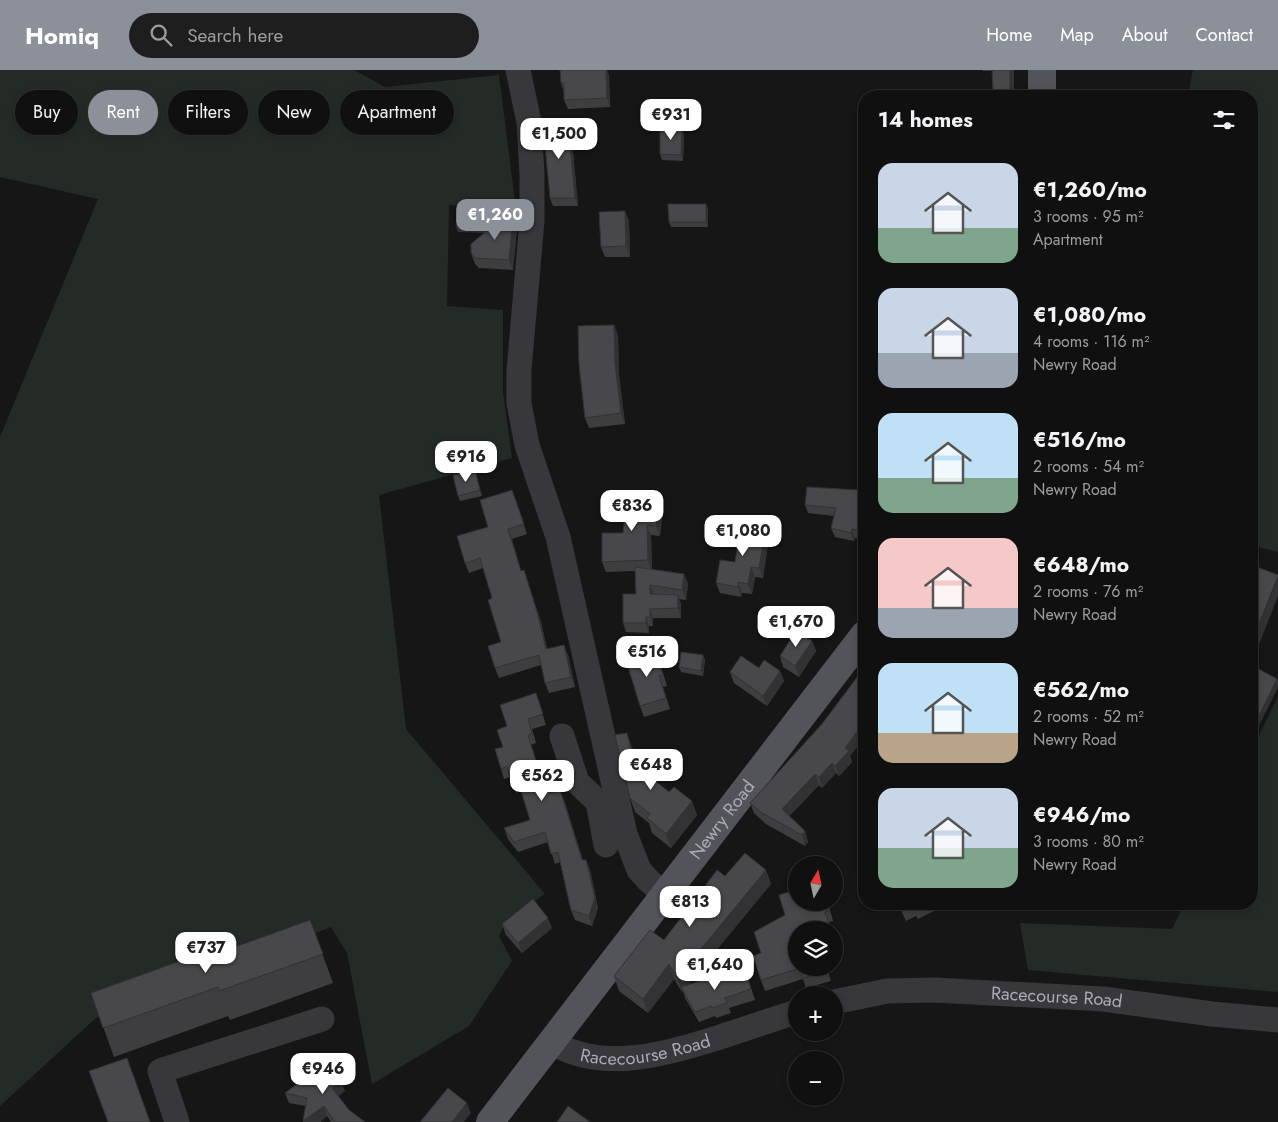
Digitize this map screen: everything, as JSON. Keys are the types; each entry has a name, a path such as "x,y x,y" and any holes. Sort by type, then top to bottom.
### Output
{"main road":[{"path":"1042,70 1042,90"},
{"name":"Newry Road","path":"490,1122 858,644"}],"street":[{"path":"518,70 529,122 532,174 532,221 519,370 519,403 527,445 558,537 625,834 640,870 665,895"},
{"path":"562,736 577,782 598,802 606,844"},
{"path":"571,765 609,758"},
{"name":"Racecourse Road","path":"843,1000 887,991 935,990 1103,999 1212,1014 1278,1020"},
{"name":"Racecourse Road","path":"551,1042 565,1050 581,1054 606,1058 640,1058 683,1049 788,1015"},
{"path":"177,1122 160,1071 322,1019"}],"shaded area":[{"path":"0,70 354,70 385,87 499,75 516,209 449,205 447,306 503,310 503,392 512,458 379,495 406,729 545,894 507,919 499,936 512,961 469,1026 372,1084 347,953 331,927 97,1017 0,1106 0,437 98,199 0,177"},
{"path":"1193,70 1278,70 1278,552 1258,547 1258,90 1189,90"},
{"path":"1278,697 1278,992 1028,970 1020,923 1172,929 1181,910 1258,910 1258,737"}],"building":[{"path":"560,70 606,70 607,98 564,100 564,83 561,83"},
{"path":"992,70 1010,70 1010,90 993,90"},
{"path":"568,122 575,198 550,198 543,124"},
{"path":"660,128 682,129 681,155 660,154"},
{"path":"668,204 706,204 706,222 669,222"},
{"path":"514,208 509,260 476,258 471,253 471,244"},
{"path":"457,210 488,212 487,228 456,227"},
{"path":"625,211 626,246 601,247 599,212"},
{"path":"614,325 615,364 621,413 585,418 579,365 578,326"},
{"path":"475,470 480,490 458,496 453,475"},
{"path":"807,487 858,490 858,530 852,529 851,533 831,528 836,508 805,505"},
{"path":"512,490 524,524 508,529 521,571 524,570 546,649 564,645 571,677 545,683 539,655 495,668 488,646 501,642 488,600 492,598 480,558 465,563 457,536 488,527 480,500"},
{"path":"627,495 660,500 656,526 647,525 648,560 602,562 602,533 623,533"},
{"path":"741,523 766,527 759,568 751,567 748,584 738,582 738,587 716,583 720,560 735,562"},
{"path":"635,567 684,574 682,590 650,585 650,594 678,595 678,608 650,609 650,617 646,617 646,623 623,623 623,594 636,594"},
{"path":"1258,567 1278,576 1258,626"},
{"path":"796,631 812,641 795,666 780,656"},
{"path":"656,651 663,675 659,676 666,698 640,706 626,660"},
{"path":"681,652 703,655 701,671 679,667"},
{"path":"741,656 759,668 764,660 780,671 763,696 730,672"},
{"path":"1258,669 1277,679 1258,718"},
{"path":"858,676 858,730 845,748 849,751 835,766 832,763 819,777 815,774 782,809 805,831 802,835 762,813 750,803 822,724"},
{"path":"536,693 543,714 528,719 532,733 528,735 540,774 544,773 550,793 560,790 582,860 586,860 595,898 589,916 571,910 558,852 551,854 545,832 514,842 504,828 530,820 518,781 512,783 507,766 501,769 495,749 503,747 497,730 507,726 500,705"},
{"path":"627,733 635,765 669,792 674,787 692,801 666,834 647,818 650,814 630,798 615,735"},
{"path":"745,853 766,870 677,978 669,964 643,999 614,976 650,930 664,940 717,870 725,876"},
{"path":"788,892 788,911 827,911 825,912 828,921 788,921 788,972 761,980 753,956 761,953 754,932 785,915 779,895"},
{"path":"533,899 548,918 518,943 502,924"},
{"path":"310,920 323,954 219,991 218,987 103,1028 91,993 194,956 196,961"},
{"path":"746,972 751,989 725,998 727,1003 695,1012 681,987 718,975 720,981"},
{"path":"127,1058 150,1122 108,1122 89,1071"},
{"path":"327,1062 341,1081 332,1088 349,1110 365,1122 335,1122 324,1106 303,1121 307,1098 285,1093"},
{"path":"448,1088 467,1103 452,1122 420,1122"},
{"path":"568,1106 590,1122 557,1122"}]}
